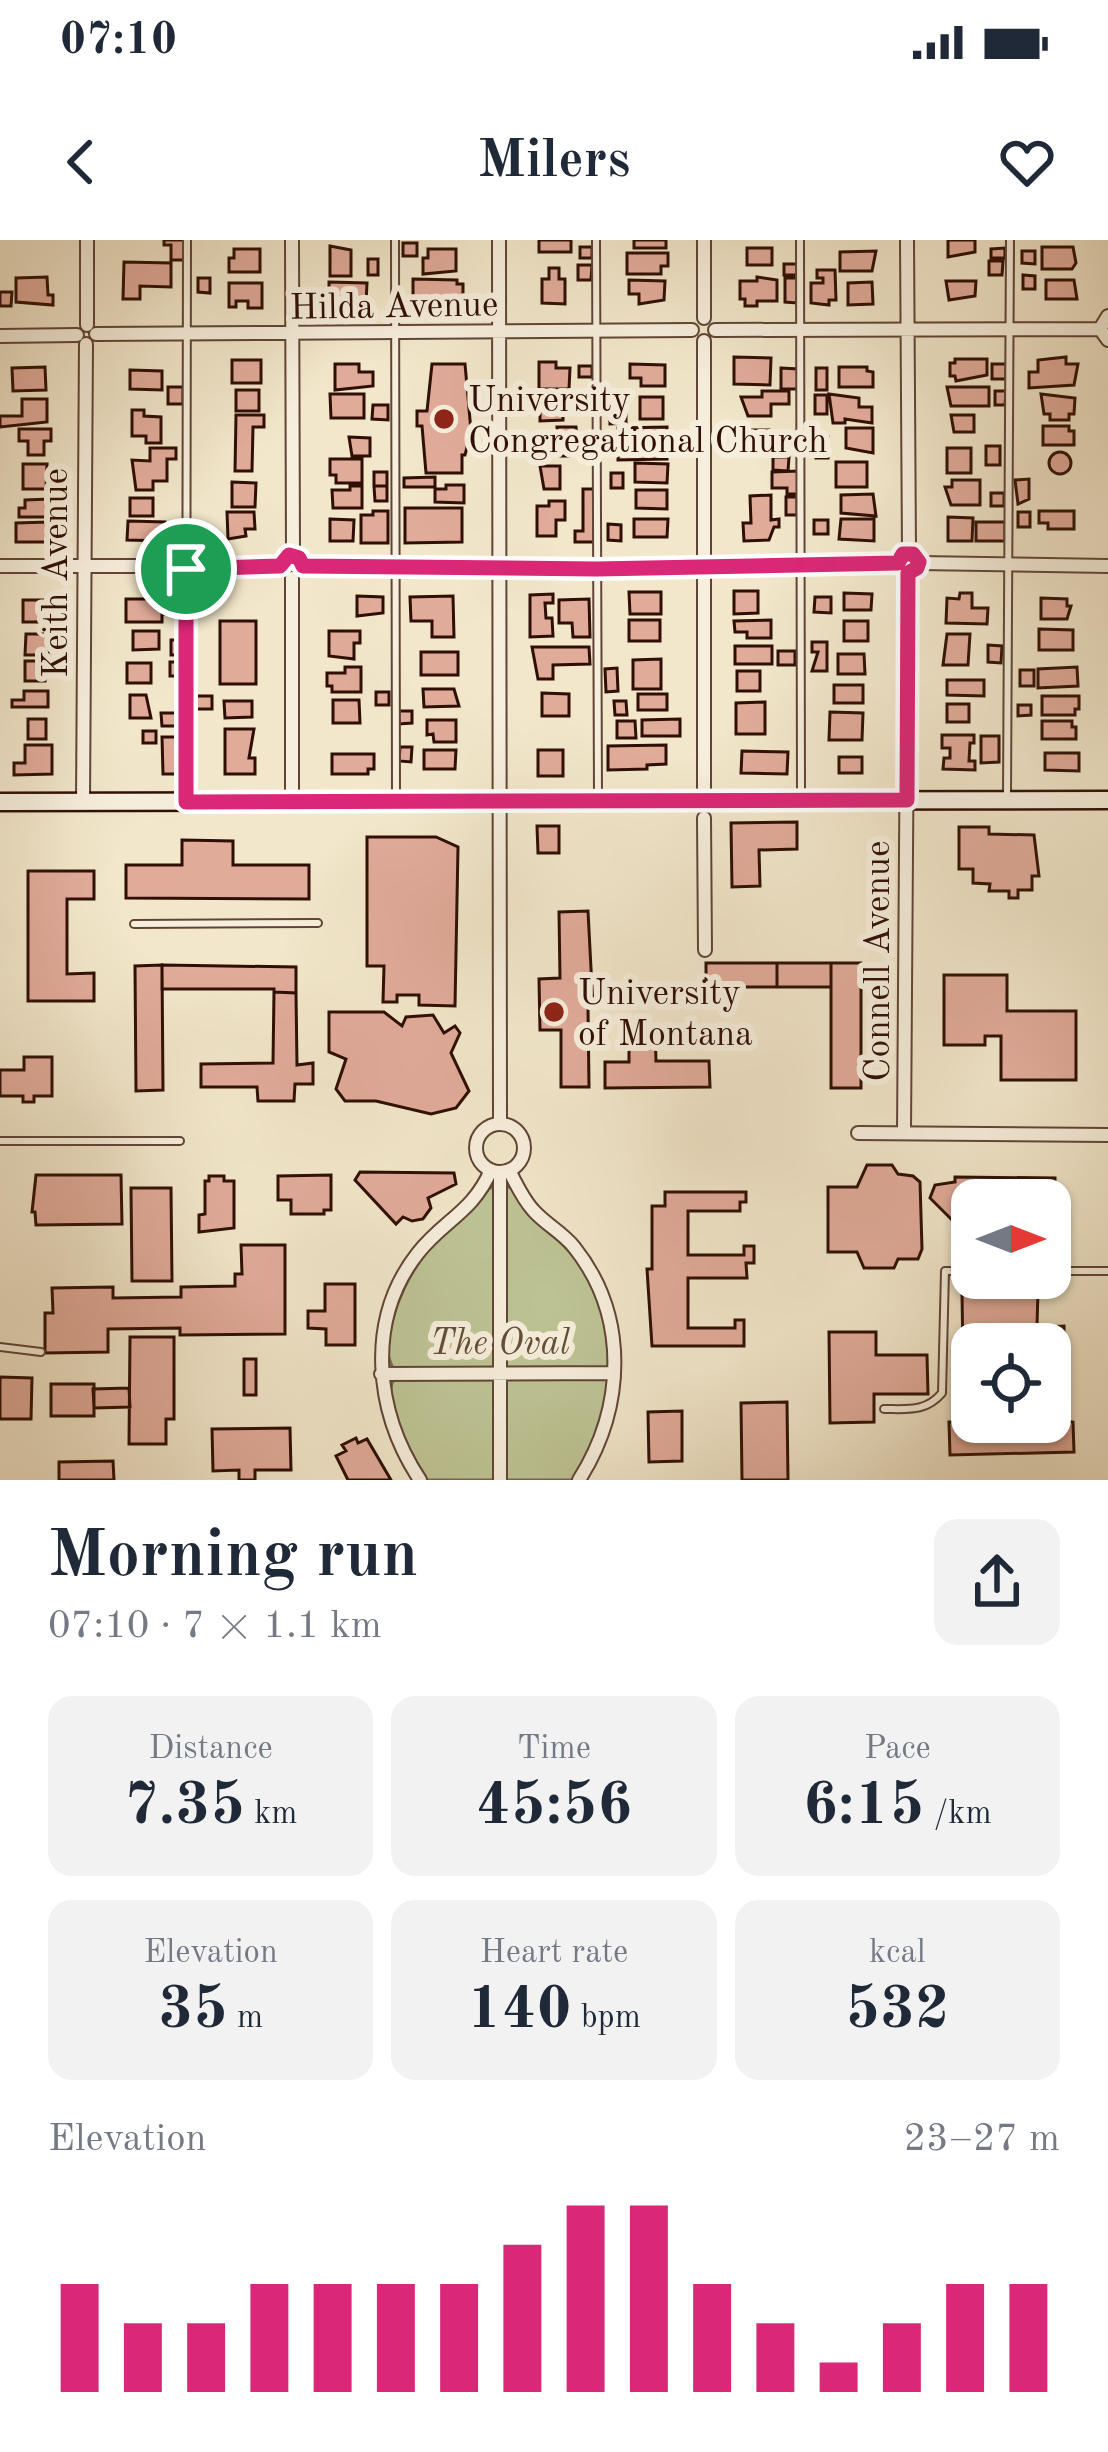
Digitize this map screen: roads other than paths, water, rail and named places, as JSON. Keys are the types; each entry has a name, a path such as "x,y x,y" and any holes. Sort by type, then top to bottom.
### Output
{"street":[{"name":"Keith Avenue","path":"83,802 87,240"},
{"path":"292,240 292,334 298,561 299,575 284,575 283,559 298,561 395,565 597,569 908,563 1108,566"},
{"path":"499,240 500,1123"},
{"path":"704,240 704,318"},
{"name":"Connell Avenue","path":"904,1132 907,240"},
{"path":"704,318 715,330 704,341 692,330 694,322 704,318"},
{"path":"715,330 1105,328"},
{"name":"Hilda Avenue","path":"0,336 692,330"},
{"path":"704,341 705,950"},
{"path":"0,566 280,566"},
{"path":"292,578 292,802"},
{"path":"0,802 598,800 704,809 801,800 1108,800"},
{"path":"420,1480 392,1423 381,1373 382,1340 406,1272 435,1234 472,1204 500,1171 520,1161 524,1147 514,1127 500,1123 486,1128 476,1144 479,1161 500,1171 534,1212 573,1245 599,1288 614,1336 605,1430 579,1480"},
{"path":"858,1133 1108,1135"},
{"path":"500,1171 500,1480"},
{"path":"381,1373 614,1372"}],"lane":[{"path":"186,802 187,240"},
{"path":"395,240 396,801"},
{"path":"596,240 598,800"},
{"path":"800,240 801,800"},
{"path":"1007,800 1010,240"},
{"path":"134,924 318,923"},
{"path":"0,1142 180,1141"},
{"path":"884,1409 918,1409 932,1405 942,1393 944,1270 951,1270"},
{"path":"1071,1271 1108,1271"},
{"path":"0,1347 41,1352"}],"place":[{"name":"University Congregational Church","path":"444,419"},
{"name":"University of Montana","path":"554,1012"}],"park label":[{"name":"The Oval","path":"500,1341"}]}
